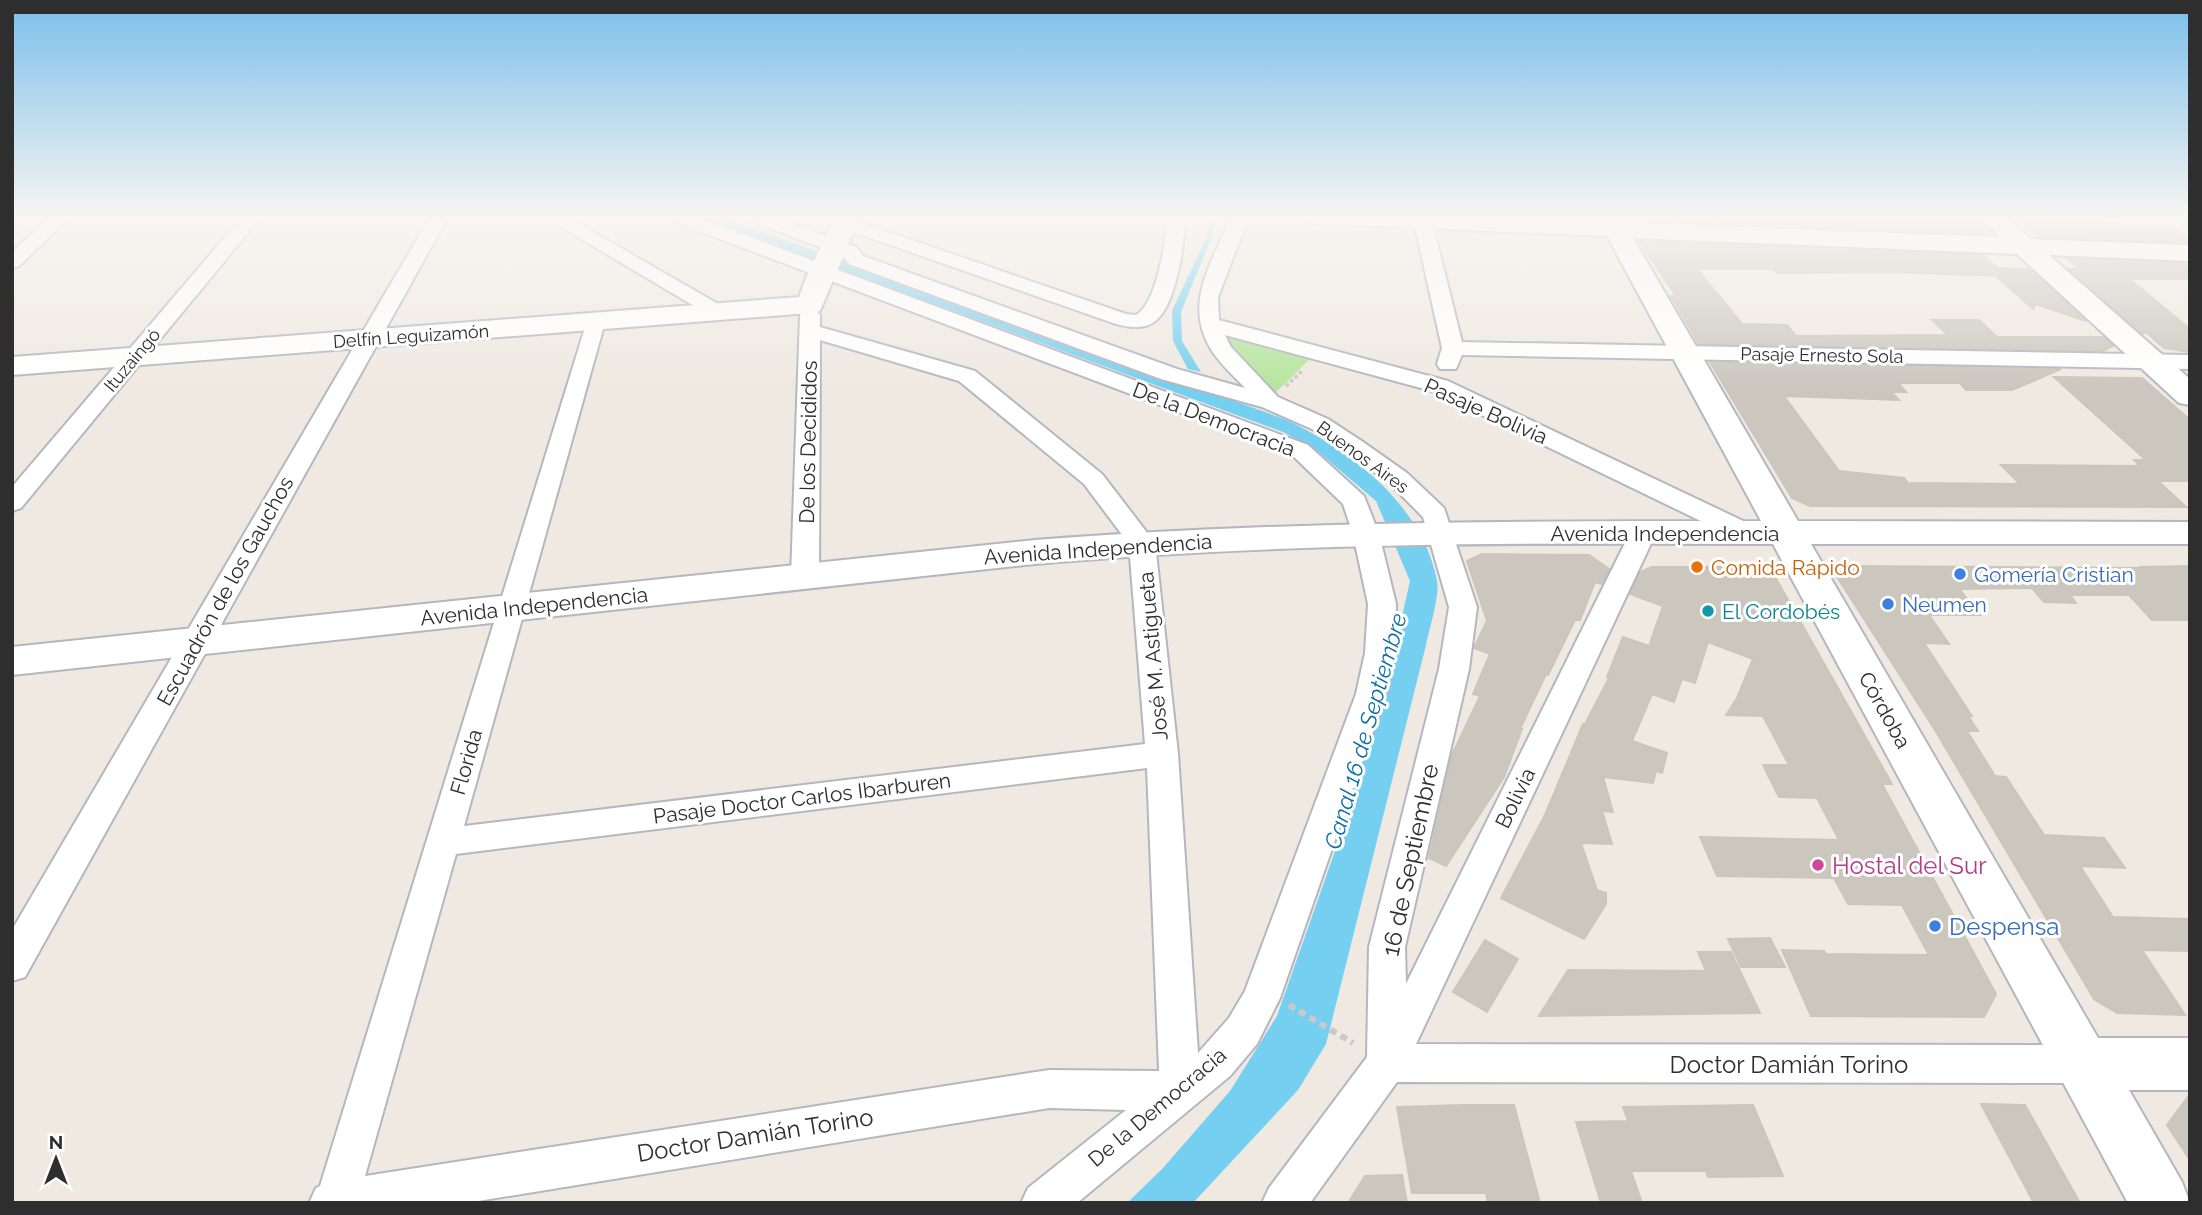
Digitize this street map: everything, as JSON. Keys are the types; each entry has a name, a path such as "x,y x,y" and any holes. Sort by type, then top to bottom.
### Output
{"main road":[{"path":"810,318 821,274"},
{"name":"Córdoba","path":"1641,274 1685,352 1768,534 2083,1064 2161,1203"},
{"path":"2054,274 2190,396"},
{"name":"Delfín Leguizamón","path":"12,366 718,312 810,318"},
{"name":"Avenida Independencia","path":"12,661 805,578 1035,551 1142,543 1441,532 2190,533"},
{"name":"Doctor Damián Torino","path":"2083,1064 2190,1064"}],"street":[{"name":"Ituzaingó","path":"12,503 204,274"},
{"name":"Escuadrón de los Gauchos","path":"12,965 406,274"},
{"path":"651,274 718,312"},
{"name":"De la Democracia","path":"826,274 1300,450 1355,501 1366,534 1382,604 1380,653 1371,694 1264,990 1244,1031 1216,1063 1057,1190"},
{"name":"De la Democracia","path":"894,274 1157,369 1270,402"},
{"path":"982,274 1123,320 1141,321 1151,315 1165,274"},
{"path":"1209,324 1208,297 1217,274"},
{"path":"1436,274 1454,348 1440,386"},
{"name":"José M. Astigueta","path":"810,318 967,376 1093,479 1142,543 1162,754 1180,1091"},
{"name":"De los Decididos","path":"805,578 810,318"},
{"name":"Florida","path":"334,1202 595,321"},
{"name":"Pasaje Bolivia","path":"1209,324 1440,386 1768,534"},
{"name":"Buenos Aires","path":"1209,324 1222,350 1270,402 1320,424 1398,478 1435,514 1441,532"},
{"name":"Pasaje Ernesto Sola","path":"1454,348 2190,362"},
{"name":"16 de Septiembre","path":"1387,1063 1387,947 1454,669 1463,607 1441,532"},
{"name":"Bolivia","path":"1387,1063 1643,533"},
{"name":"Pasaje Doctor Carlos Ibarburen","path":"442,842 1162,754"},
{"path":"1284,1203 1387,1063"},
{"name":"Doctor Damián Torino","path":"1387,1063 2083,1064"},
{"name":"Doctor Damián Torino","path":"334,1202 1049,1089 1180,1091"}],"path":[{"path":"1270,402 1320,354"},
{"path":"1264,990 1387,1063"}],"green space":[{"path":"1215,328 1314,355 1271,397"}],"water":[{"path":"852,274 879,274 1287,420 1336,448 1381,484 1416,528 1429,553 1438,587 1436,604 1326,1044 1298,1090 1193,1203 1127,1203 1163,1168 1230,1091 1277,1016 1346,820 1385,691 1410,581 1376,501 1315,449 1283,432"},
{"path":"1189,274 1197,274 1181,312 1182,341 1201,372 1188,369 1173,341 1172,311"}],"building":[{"path":"1661,274 1701,274 1742,324 1787,325 1796,336 1948,335 1932,320 1979,320 1997,337 2104,337 2113,346 2103,351 1699,344 1671,296 1676,296"},
{"path":"1936,274 2034,274 2086,321 2036,304 2033,309 1996,276"},
{"path":"2074,274 2190,274 2190,279 2129,279 2190,329 2190,352 2164,348 2146,332 2142,334"},
{"path":"1710,362 2061,369 2012,390 1966,390 1960,383 1898,383 1906,392 1891,392 1899,400 1784,396 1839,471 1904,478 1908,483 2020,484 2001,465 2140,466 2134,460 2146,460 2054,377 2142,378 2190,420 2190,481 2158,481 2186,507 1810,506 1792,498"},
{"path":"1482,554 1589,555 1609,569 1602,584 1595,582 1580,620 1575,620 1548,675 1546,674 1520,729 1504,777 1446,866 1429,858 1451,757 1480,696 1473,694 1490,654 1474,648 1487,621 1467,561"},
{"path":"1848,566 2190,566 2190,620 2152,620 2129,595 2070,595 2076,603 2044,602 2032,588 1959,589 1980,615 1929,615 1949,644 1924,643 1972,716 1968,716 1978,731 1967,731 1995,776 2006,777 2044,835 2104,838 2125,868 2080,866 2113,917 2190,919 2190,951 2142,950 2185,1015 2117,1013 2094,999 1935,730 1837,577"},
{"path":"1652,567 1754,567 1774,575 1892,784 1882,784 1996,994 1984,1017 1811,1016 1782,950 1824,951 1826,954 1929,955 1902,905 1848,904 1834,878 1717,876 1700,837 1839,840 1817,798 1779,797 1763,765 1789,765 1763,716 1726,715 1737,698 1753,659 1708,642 1695,683 1682,679 1674,702 1652,694 1632,741 1667,753 1662,773 1656,771 1653,783 1603,777 1613,812 1602,811 1612,844 1581,843 1597,890 1606,893 1606,904 1584,939 1501,898 1545,815 1583,724 1609,678 1607,677 1623,637 1649,646 1663,606 1630,594 1640,572"},
{"path":"1770,938 1785,967 1741,967 1728,939"},
{"path":"1485,940 1518,959 1487,1012 1453,992"},
{"path":"1698,952 1731,952 1760,1013 1539,1016 1568,970 1706,971"},
{"path":"2190,1094 2190,1160 2167,1125"},
{"path":"1981,1104 2025,1105 2080,1203 2034,1203"},
{"path":"1514,1105 1540,1203 1488,1203 1486,1193 1412,1193 1397,1107"},
{"path":"1753,1105 1783,1176 1708,1177 1706,1171 1631,1171 1642,1203 1601,1203 1576,1122 1628,1121 1623,1107"},
{"path":"1402,1175 1407,1203 1348,1203 1365,1176"}],"place":[{"name":"Comida Rápido","path":"1697,567"},
{"name":"Gomería Cristian","path":"1960,574"},
{"name":"Neumen","path":"1888,604"},
{"name":"El Cordobés","path":"1708,611"},
{"name":"Hostal del Sur","path":"1818,865"},
{"name":"Despensa","path":"1935,926"}],"water label":[{"name":"Canal 16 de Septiembre","path":"1365,731"}]}
